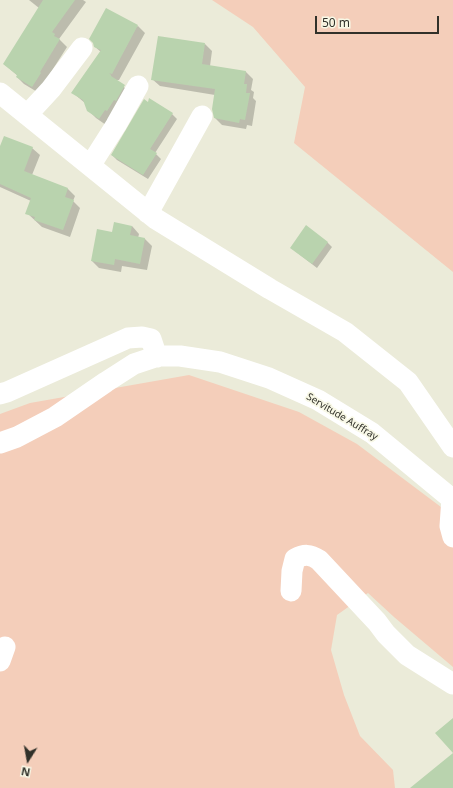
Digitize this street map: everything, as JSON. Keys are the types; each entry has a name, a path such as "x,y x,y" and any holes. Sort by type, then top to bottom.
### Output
{"street":[{"path":"27,115 51,89 82,48"},
{"path":"90,166 116,125 138,86"},
{"path":"0,93 148,213 270,289 345,332 408,382 453,446"},
{"path":"148,213 202,116"},
{"path":"0,394 128,338 142,337 151,339 157,357"},
{"name":"Servitude Auffray","path":"0,444 17,437 55,417 134,364 157,357 180,356 220,362 269,378 318,400 372,433 452,499"},
{"path":"452,499 450,526 453,537"},
{"path":"292,591 292,571 296,559 307,554 313,556 319,560 407,655 453,684"}],"shaded area":[{"path":"212,0 453,0 453,272 294,143 305,87 253,27"},
{"path":"189,375 299,412 357,444 453,516 453,667 368,593 337,615 331,650 344,695 360,736 393,770 395,788 0,788 0,414 30,403"}],"building":[{"path":"43,0 75,0 52,32 55,34 54,36 60,39 32,87 16,77 17,75 3,64"},
{"path":"106,8 138,25 112,74 109,73 125,85 116,101 114,100 107,111 105,110 99,119 87,111 83,100 71,93 101,50 94,47 93,43 89,39"},
{"path":"158,36 205,43 202,64 246,71 244,84 247,84 246,93 250,93 245,120 240,119 239,123 214,118 212,109 215,89 151,80"},
{"path":"149,98 173,113 150,149 157,153 143,175 111,155 144,99 148,102"},
{"path":"4,136 33,147 24,171 68,188 65,197 74,200 63,230 34,220 35,217 25,214 31,198 0,184 0,146"},
{"path":"114,222 132,226 130,235 145,238 140,264 115,259 114,265 91,261 97,229 112,232"},
{"path":"306,225 328,242 312,264 290,248"},
{"path":"453,718 453,753 435,733"},
{"path":"453,753 453,788 410,788"}]}
